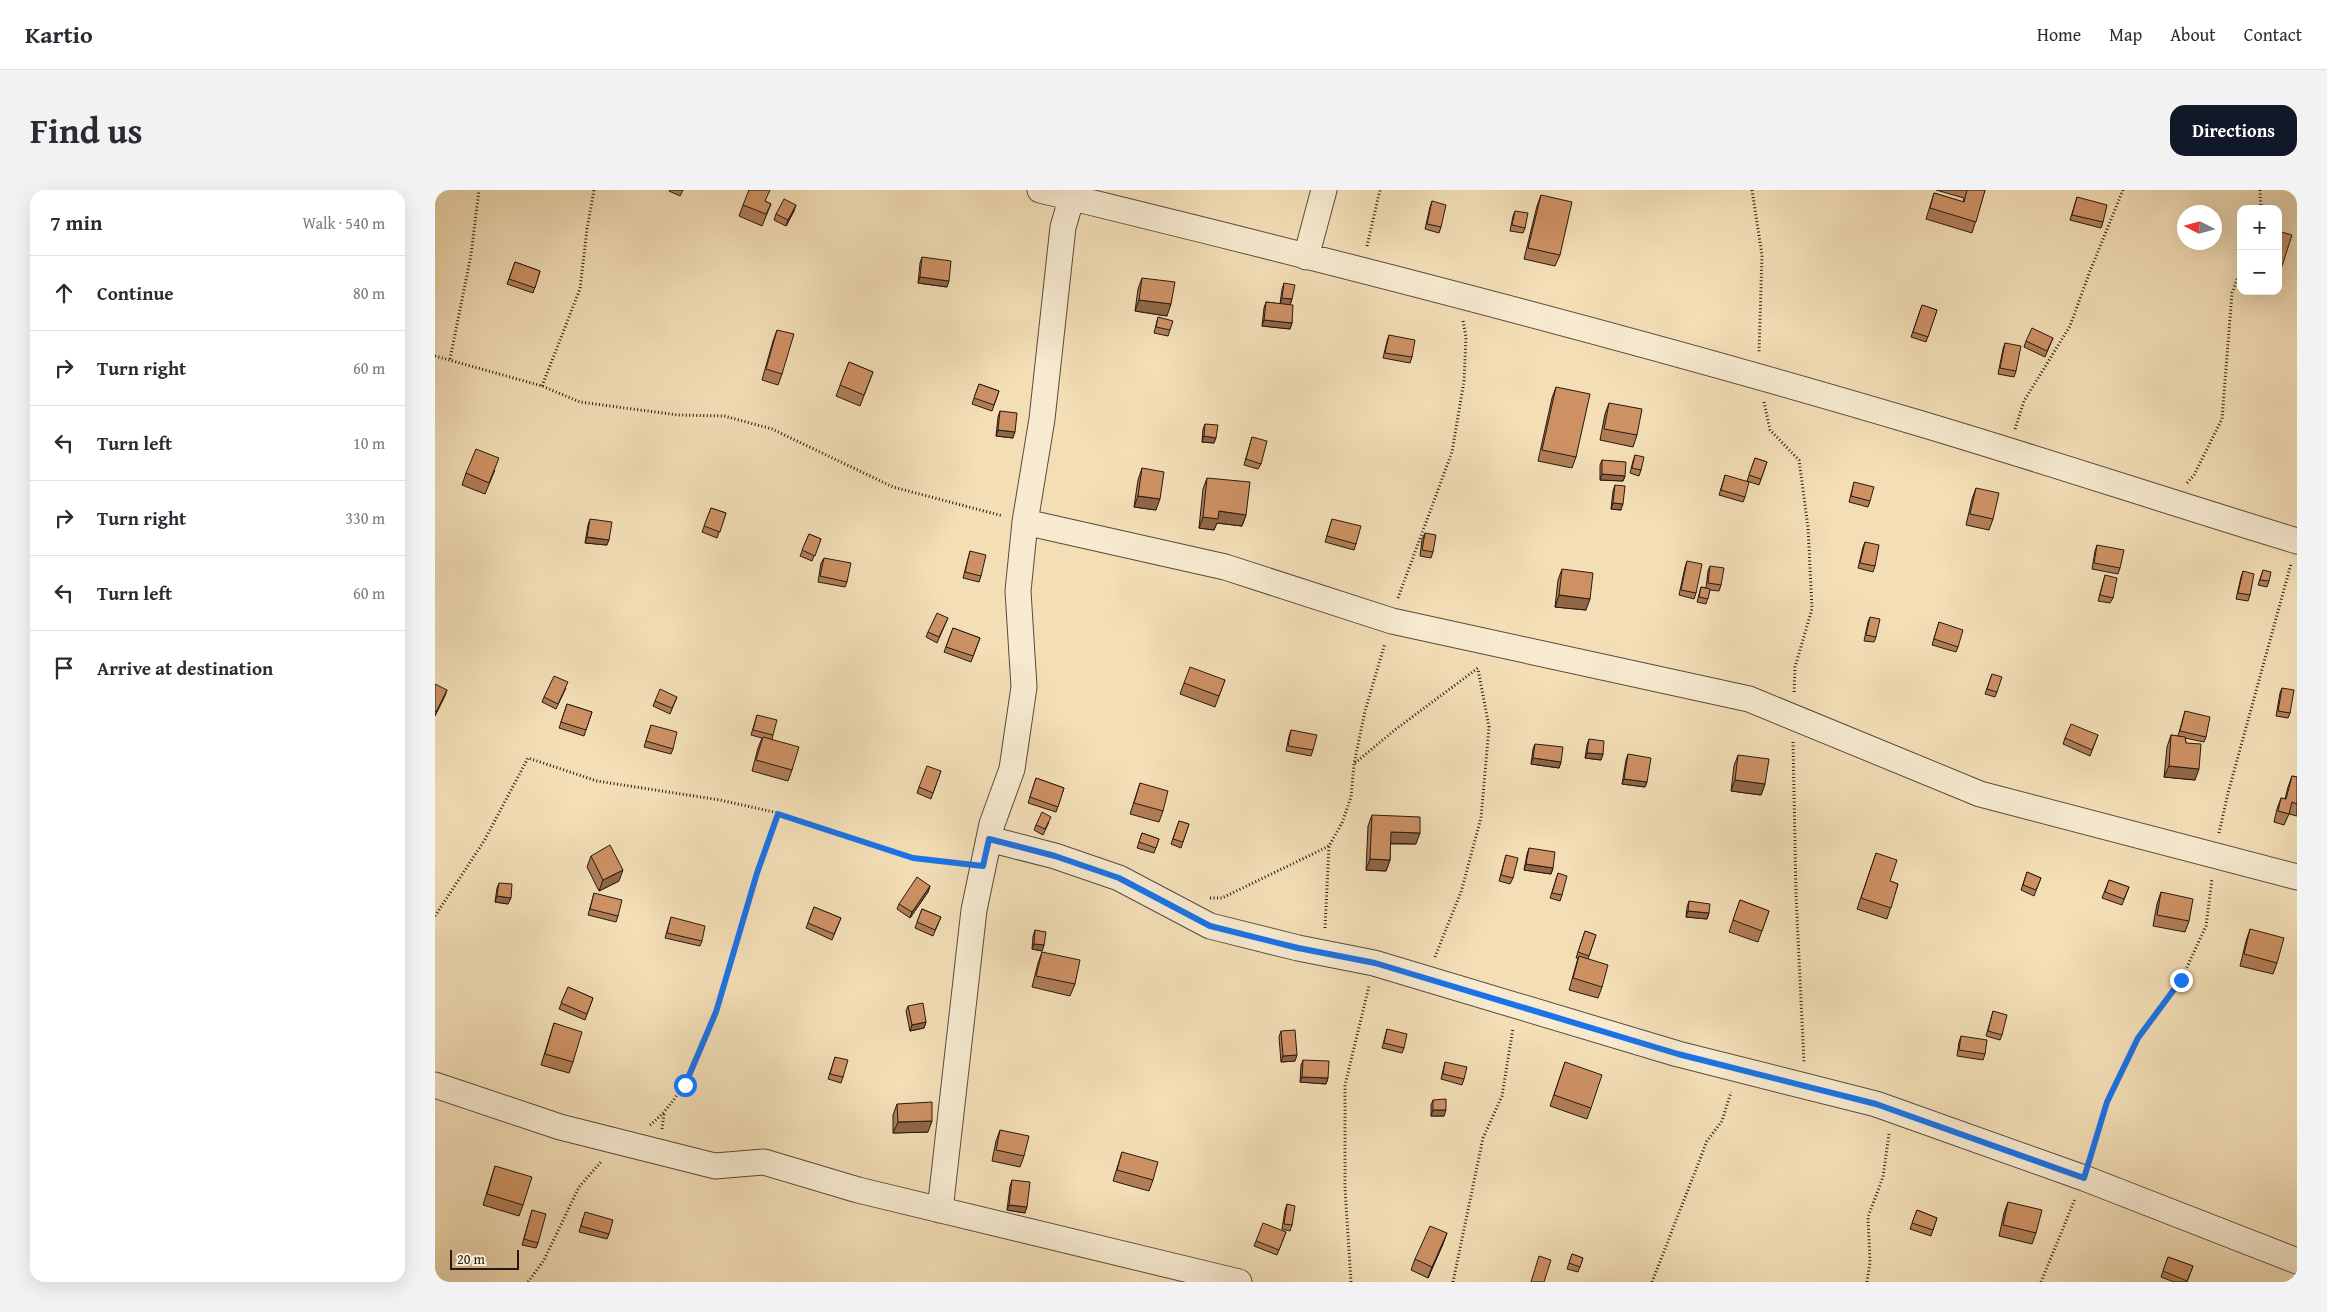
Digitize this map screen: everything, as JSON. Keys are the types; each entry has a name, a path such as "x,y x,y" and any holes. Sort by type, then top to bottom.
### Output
{"street":[{"path":"1040,190 1073,194 1759,378 1915,422 2297,541"},
{"path":"1306,257 1323,190"},
{"path":"940,1210 974,910 992,824 1012,769 1024,687 1018,591 1025,522 1042,419 1063,227 1073,194"},
{"path":"1025,522 1225,567 1392,621 1749,699 1980,794 2297,877"},
{"path":"989,839 1055,856 1119,878 1210,926 1298,948 1375,963 1678,1054 1892,1110 2084,1178 2297,1261"},
{"path":"435,1085 560,1127 625,1144 715,1166 764,1162 858,1190 1239,1282"}],"path":[{"path":"450,358 471,255 479,190"},
{"path":"542,386 580,289 594,190"},
{"path":"1361,271 1380,190"},
{"path":"1753,190 1762,255 1759,306 1759,378 1770,430 1799,460 1808,527 1812,609 1795,667 1793,717 1796,896 1805,1086"},
{"path":"2008,451 2024,401 2070,326 2123,190"},
{"path":"2260,190 2261,205"},
{"path":"2171,502 2194,474 2222,419 2232,293 2237,280"},
{"path":"1339,956 1324,926 1329,846 1342,823 1351,797 1354,764 1365,711 1402,584 1452,452 1464,381 1466,337 1457,296"},
{"path":"435,356 450,358 542,386 579,402 678,415 725,416 772,429 893,487 1025,522"},
{"path":"2041,1282 2084,1178 2107,1102 2118,1078 2138,1038 2181,980 2206,926 2214,855 2228,793 2297,541"},
{"path":"1354,764 1396,729 1507,646"},
{"path":"1426,978 1461,892 1481,818 1489,727 1478,668"},
{"path":"435,916 485,840 528,758 597,781 720,800 778,814 913,858 983,866"},
{"path":"528,1282 544,1260 579,1187 597,1165 664,1114 685,1085 716,1012 757,873 778,814"},
{"path":"1203,898 1222,898 1329,846"},
{"path":"1351,1282 1345,1188 1345,1085 1375,963"},
{"path":"1453,1282 1483,1138 1502,1096 1517,1005"},
{"path":"1652,1282 1707,1141 1722,1122 1738,1070"},
{"path":"1867,1282 1870,1262 1868,1217 1883,1176 1892,1110"}],"building":[{"path":"749,190 770,190 765,201 771,204 766,214 743,205"},
{"path":"1967,190 1985,190 1976,222 1930,208 1934,193 1964,202"},
{"path":"1541,195 1572,202 1560,255 1528,248"},
{"path":"2077,197 2107,205 2103,222 2072,215"},
{"path":"784,199 796,205 788,220 776,214"},
{"path":"1432,201 1446,205 1441,227 1427,224"},
{"path":"1515,211 1528,213 1525,228 1512,225"},
{"path":"2282,232 2292,235 2282,263"},
{"path":"922,257 951,261 949,281 920,277"},
{"path":"515,262 540,271 535,288 509,279"},
{"path":"1142,278 1175,282 1171,304 1139,300"},
{"path":"1284,283 1295,285 1292,299 1282,298"},
{"path":"1266,302 1293,305 1292,323 1264,320"},
{"path":"1922,305 1937,310 1928,337 1913,332"},
{"path":"1158,317 1173,321 1170,330 1156,327"},
{"path":"2032,328 2053,338 2047,351 2026,341"},
{"path":"777,330 794,334 782,374 766,369"},
{"path":"1389,335 1415,340 1412,357 1385,353"},
{"path":"2005,343 2021,346 2016,371 2000,368"},
{"path":"849,362 873,372 864,395 840,385"},
{"path":"979,384 999,391 994,405 974,398"},
{"path":"1556,387 1590,394 1576,457 1542,450"},
{"path":"1609,403 1642,409 1637,435 1604,429"},
{"path":"1000,411 1017,413 1015,432 998,430"},
{"path":"1205,424 1218,425 1216,438 1204,436"},
{"path":"1252,437 1267,441 1261,464 1246,459"},
{"path":"476,449 499,458 489,483 466,473"},
{"path":"1635,455 1644,457 1641,470 1632,468"},
{"path":"1755,458 1767,462 1761,479 1749,475"},
{"path":"1602,460 1626,462 1625,476 1602,474"},
{"path":"1142,468 1164,472 1160,499 1138,496"},
{"path":"1725,475 1749,482 1745,497 1721,490"},
{"path":"1207,478 1250,482 1246,515 1219,511 1218,519 1203,517"},
{"path":"1854,482 1874,487 1870,501 1851,496"},
{"path":"1615,485 1625,486 1623,504 1613,503"},
{"path":"1976,488 1999,493 1993,519 1970,514"},
{"path":"711,508 726,513 720,532 704,526"},
{"path":"590,519 612,522 609,540 587,537"},
{"path":"1332,519 1361,526 1356,544 1327,536"},
{"path":"1425,533 1436,535 1433,552 1422,550"},
{"path":"809,534 821,539 815,556 802,550"},
{"path":"1865,542 1879,545 1875,566 1860,563"},
{"path":"2097,545 2124,550 2120,568 2094,563"},
{"path":"970,551 986,555 981,576 965,572"},
{"path":"824,558 851,563 847,582 820,576"},
{"path":"1687,561 1702,564 1696,593 1681,590"},
{"path":"1710,566 1724,568 1721,585 1708,583"},
{"path":"1562,569 1593,573 1590,599 1559,595"},
{"path":"2263,570 2271,572 2269,581 2260,580"},
{"path":"2243,571 2254,574 2250,595 2238,593"},
{"path":"2105,575 2117,578 2113,598 2100,595"},
{"path":"1701,587 1710,589 1708,599 1699,597"},
{"path":"937,613 948,618 939,637 928,632"},
{"path":"1870,617 1880,619 1876,637 1866,635"},
{"path":"1939,622 1963,630 1958,647 1934,639"},
{"path":"953,628 980,638 973,656 946,647"},
{"path":"1190,667 1225,680 1219,696 1184,683"},
{"path":"1992,674 2002,677 1997,692 1987,689"},
{"path":"554,676 568,682 558,704 544,697"},
{"path":"435,684 447,690 436,712 435,711"},
{"path":"2282,688 2294,690 2290,713 2278,711"},
{"path":"660,689 677,697 672,708 655,701"},
{"path":"567,704 592,712 586,730 561,722"},
{"path":"2185,711 2210,717 2206,737 2180,731"},
{"path":"757,715 777,720 773,735 753,730"},
{"path":"2071,724 2098,735 2092,750 2065,738"},
{"path":"651,725 677,732 673,749 646,741"},
{"path":"1291,730 1317,735 1313,750 1288,746"},
{"path":"2171,735 2185,737 2186,743 2201,744 2199,769 2169,766"},
{"path":"763,737 799,747 792,770 756,760"},
{"path":"1589,739 1604,741 1603,754 1587,753"},
{"path":"1535,744 1563,747 1561,762 1533,758"},
{"path":"1628,754 1651,758 1647,782 1624,779"},
{"path":"1738,755 1769,759 1765,784 1735,780"},
{"path":"927,766 941,771 933,793 919,787"},
{"path":"2292,776 2297,777 2297,804 2292,802 2289,814 2278,811 2281,798 2286,799"},
{"path":"1036,778 1064,788 1058,807 1030,797"},
{"path":"1140,783 1168,791 1163,811 1134,803"},
{"path":"1042,812 1051,817 1045,829 1036,825"},
{"path":"1372,815 1420,817 1420,833 1391,832 1390,860 1370,859"},
{"path":"1179,821 1189,824 1183,842 1173,839"},
{"path":"1142,833 1159,839 1156,848 1139,842"},
{"path":"610,845 623,870 603,880 591,856"},
{"path":"1529,848 1555,852 1553,868 1526,864"},
{"path":"1876,853 1897,860 1890,881 1898,884 1891,908 1861,898"},
{"path":"1506,855 1518,858 1513,878 1501,875"},
{"path":"2027,872 2041,878 2036,890 2023,885"},
{"path":"1558,873 1567,876 1562,895 1552,893"},
{"path":"917,877 930,886 912,912 899,904"},
{"path":"2109,880 2129,887 2124,899 2105,892"},
{"path":"499,883 512,884 511,898 497,896"},
{"path":"2161,892 2193,899 2189,921 2157,915"},
{"path":"594,893 622,900 618,916 590,909"},
{"path":"1740,900 1769,911 1762,931 1733,920"},
{"path":"1689,901 1710,904 1709,913 1688,911"},
{"path":"814,907 841,918 834,934 808,923"},
{"path":"922,909 941,917 935,930 917,922"},
{"path":"671,917 705,926 702,941 667,933"},
{"path":"2250,929 2284,938 2277,963 2244,954"},
{"path":"1035,930 1046,932 1044,945 1034,944"},
{"path":"1585,931 1596,935 1589,956 1578,952"},
{"path":"1042,952 1080,960 1075,984 1036,976"},
{"path":"1579,956 1608,965 1602,987 1573,978"},
{"path":"568,987 593,998 587,1014 561,1003"},
{"path":"923,1003 926,1022 912,1025 908,1006"},
{"path":"1993,1011 2007,1015 2002,1035 1988,1031"},
{"path":"554,1023 582,1032 573,1062 545,1054"},
{"path":"1387,1029 1407,1034 1404,1048 1384,1043"},
{"path":"1295,1030 1297,1055 1283,1056 1281,1031"},
{"path":"1961,1036 1987,1040 1985,1054 1959,1050"},
{"path":"835,1057 848,1060 843,1077 830,1074"},
{"path":"1303,1060 1329,1061 1328,1078 1302,1077"},
{"path":"1445,1062 1467,1067 1464,1079 1443,1074"},
{"path":"1565,1062 1602,1075 1591,1108 1554,1095"},
{"path":"1446,1099 1446,1110 1433,1110 1433,1100"},
{"path":"932,1102 932,1121 898,1122 897,1104"},
{"path":"1000,1130 1029,1136 1024,1156 996,1150"},
{"path":"1122,1152 1158,1162 1153,1180 1117,1170"},
{"path":"495,1166 532,1177 523,1205 487,1194"},
{"path":"1012,1180 1030,1182 1027,1207 1009,1205"},
{"path":"2008,1202 2042,1210 2036,1233 2003,1225"},
{"path":"1287,1204 1295,1206 1292,1225 1284,1224"},
{"path":"532,1210 546,1214 538,1243 524,1239"},
{"path":"1917,1210 1937,1218 1933,1230 1912,1223"},
{"path":"585,1212 613,1220 609,1234 581,1226"},
{"path":"1263,1223 1286,1232 1279,1250 1256,1241"},
{"path":"1430,1226 1447,1233 1432,1267 1415,1259"},
{"path":"1572,1254 1583,1258 1580,1267 1569,1263"},
{"path":"1539,1256 1551,1260 1544,1282 1531,1282"},
{"path":"2168,1257 2193,1266 2187,1281 2163,1271"}],"route":[{"path":"685,1085 716,1012 757,873 778,814 913,858 983,866 989,839 1055,856 1119,878 1210,926 1298,948 1375,963 1678,1054 1876,1104 2084,1178 2107,1102 2138,1038 2181,980"}]}
